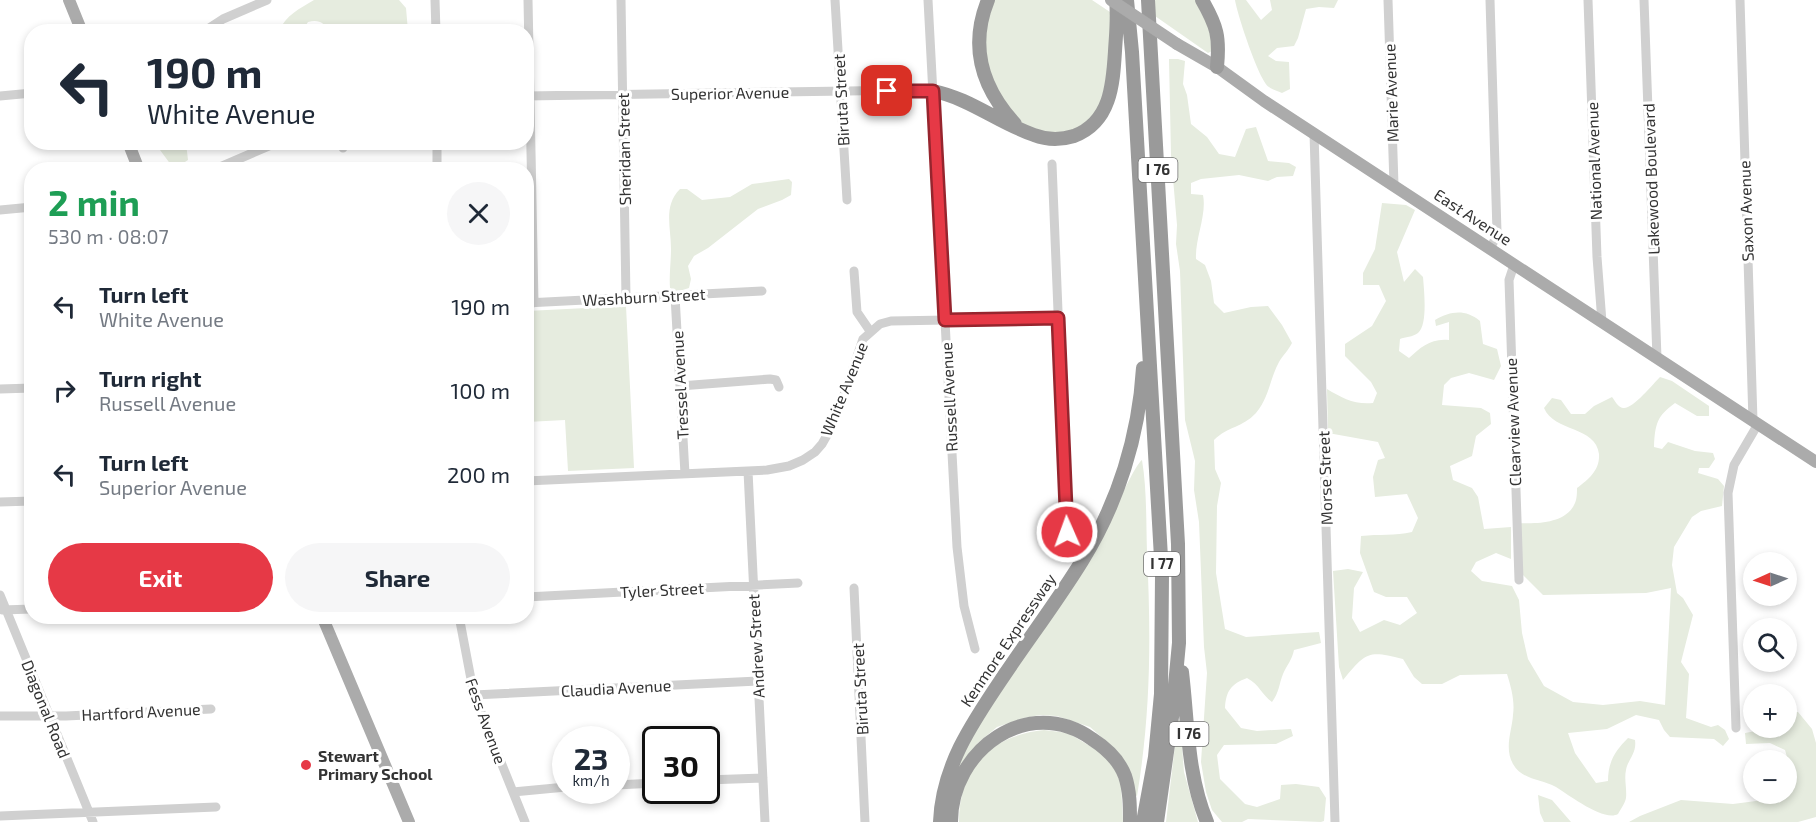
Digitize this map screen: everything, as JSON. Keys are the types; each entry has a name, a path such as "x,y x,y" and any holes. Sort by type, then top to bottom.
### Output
{"highway":[{"path":"988,0 979,29 982,67 992,94 1021,130"},
{"path":"933,91 954,96 1021,130 1042,138 1062,139 1083,132 1102,113 1113,85 1116,0"},
{"name":"I 76","path":"1127,0 1133,63 1146,306"},
{"name":"I 76","path":"1148,0 1178,544 1179,644 1192,774 1206,822"},
{"path":"1202,0 1215,24 1218,36 1217,67"},
{"name":"Kenmore Expressway","path":"940,822 944,788 962,740 1081,562 1107,515 1116,493 1129,455 1141,390 1146,306"},
{"name":"I 77","path":"1143,822 1155,757 1161,694 1163,636 1162,564 1146,306"},
{"path":"1157,822 1172,717 1179,644"},
{"path":"951,822 951,810 957,786 964,770 975,755 997,736 1018,727 1038,723 1063,725 1076,729 1099,743 1110,753 1125,777 1130,805 1130,822"}],"main road":[{"path":"69,0 79,24"},
{"name":"East Avenue","path":"1111,0 1177,44 1217,67 1816,462"},
{"path":"325,624 409,822"}],"street":[{"path":"215,24 267,0"},
{"path":"435,0 436,24"},
{"path":"528,0 528,24"},
{"name":"Sheridan Street","path":"621,0 626,298"},
{"name":"Biruta Street","path":"835,0 847,200"},
{"name":"Russell Avenue","path":"928,0 957,547 964,606 975,649"},
{"name":"Marie Avenue","path":"1388,0 1394,185"},
{"path":"1490,0 1497,232 1490,249"},
{"name":"National Avenue","path":"1588,0 1597,257 1602,322"},
{"name":"Lakewood Boulevard","path":"1644,0 1658,358"},
{"name":"Saxon Avenue","path":"1740,0 1755,423"},
{"name":"Superior Avenue","path":"534,96 933,91"},
{"path":"0,96 24,94"},
{"name":"Morse Street","path":"1314,133 1335,822"},
{"path":"242,162 264,150"},
{"path":"1052,164 1067,532"},
{"path":"0,210 24,208"},
{"name":"Clearview Avenue","path":"1514,265 1509,280 1519,580"},
{"path":"854,271 857,312 870,331"},
{"name":"Washburn Street","path":"534,303 762,291"},
{"name":"Tressel Avenue","path":"675,296 685,474"},
{"name":"White Avenue","path":"534,481 748,471 789,466 815,452 831,430 863,339 880,324 891,321 1058,318"},
{"path":"680,386 770,379 776,380 779,387"},
{"path":"0,389 24,388"},
{"path":"1736,728 1728,493 1734,465 1755,423"},
{"name":"Andrew Street","path":"748,471 765,822"},
{"path":"0,502 24,501"},
{"name":"Tyler Street","path":"534,597 798,583"},
{"name":"Biruta Street","path":"854,588 865,822"},
{"name":"Diagonal Road","path":"0,595 3,610 93,822"},
{"path":"3,610 24,609"},
{"name":"Fess Avenue","path":"460,624 474,696 525,822"},
{"name":"Claudia Avenue","path":"474,696 758,681"},
{"name":"Hartford Avenue","path":"0,716 66,716 211,709"},
{"path":"720,780 762,778"},
{"path":"513,792 552,789"},
{"path":"0,816 216,807"}],"shaded area":[{"path":"314,0 399,0 406,8 407,24 323,24 315,21 307,24 283,24 298,10"},
{"path":"993,0 1092,0 1113,14 1109,83 1098,112 1074,132 1048,135 1022,124 995,91 983,52 990,4"},
{"path":"1154,0 1196,0 1212,33 1214,50 1208,53 1155,16"},
{"path":"1235,0 1246,0 1261,20 1272,10 1270,0 1338,0 1334,8 1306,9 1294,46 1277,48 1268,56 1276,61 1289,62 1290,89 1282,93 1270,88 1265,82 1249,46"},
{"path":"1169,59 1185,61 1183,84 1191,124 1207,137 1219,154 1235,157 1246,129 1256,127 1268,161 1289,163 1296,167 1293,176 1277,177 1268,181 1239,175 1201,179 1191,183 1191,194 1203,195 1204,203 1196,259 1205,265 1211,281 1214,303 1224,313 1268,306 1292,343 1279,362 1264,401 1256,413 1246,422 1224,432 1214,440 1215,469 1221,483 1217,506 1216,573 1225,629 1246,637 1319,632 1321,643 1294,650 1272,702 1247,678 1230,689 1225,708 1241,728 1257,731 1291,729 1293,736 1276,744 1224,745 1217,755 1220,779 1245,804 1257,807 1280,799 1281,785 1319,787 1326,798 1324,821 1321,822 1248,819 1242,822 1222,822 1212,810 1206,792 1201,762 1207,673 1199,522 1194,490 1195,461 1185,420 1180,271 1176,244 1177,225 1171,155"},
{"path":"160,150 187,150 188,160 169,162"},
{"path":"789,179 792,182 791,195 758,209 708,248 694,256 688,266 691,279 689,288 676,292 670,288 670,210 671,202 680,189 687,189 702,200 730,197 752,184"},
{"path":"1382,203 1406,205 1415,210 1397,252 1404,282 1415,269 1423,277 1425,307 1423,323 1418,333 1400,339 1399,351 1409,358 1432,342 1449,340 1449,322 1436,326 1435,320 1458,313 1469,315 1480,321 1483,344 1497,349 1501,366 1494,380 1469,373 1451,378 1444,385 1442,405 1481,408 1490,413 1491,424 1476,436 1472,456 1450,466 1453,480 1472,488 1478,497 1484,529 1511,527 1511,559 1496,553 1476,562 1471,571 1482,581 1512,586 1519,600 1522,633 1528,659 1544,686 1573,702 1603,705 1640,701 1665,705 1671,588 1646,593 1543,595 1523,575 1519,523 1551,521 1566,515 1575,503 1577,488 1593,474 1599,460 1596,445 1591,438 1556,421 1544,408 1552,398 1561,400 1571,414 1585,414 1594,406 1612,397 1617,404 1627,408 1660,377 1672,381 1709,406 1709,416 1697,416 1675,403 1664,412 1658,421 1654,447 1662,449 1668,442 1695,451 1713,453 1715,459 1709,468 1699,468 1698,473 1718,479 1724,486 1722,506 1701,511 1692,517 1674,547 1672,565 1677,593 1683,598 1693,615 1681,662 1689,674 1686,718 1711,727 1718,725 1725,730 1729,739 1723,746 1714,739 1670,737 1659,720 1636,715 1607,729 1568,733 1575,753 1596,783 1608,781 1609,768 1616,752 1628,738 1635,740 1635,749 1625,773 1626,798 1618,814 1604,814 1596,811 1556,787 1521,773 1513,764 1509,752 1509,739 1513,705 1507,674 1460,675 1442,684 1422,684 1414,677 1403,659 1375,654 1363,659 1343,680 1339,667 1333,571 1348,569 1363,572 1354,588 1352,618 1360,632 1384,620 1400,625 1417,613 1407,597 1386,597 1374,592 1360,553 1361,536 1412,532 1418,518 1407,494 1375,497 1373,477 1378,460 1385,458 1378,442 1328,433 1327,389 1343,398 1360,403 1373,403 1377,393 1371,382 1345,356 1345,344 1372,326 1386,301 1379,285 1363,285 1363,273 1375,249"},
{"path":"626,306 634,468 568,471 565,420 534,422 534,311"},
{"path":"1142,460 1146,506 1149,644 1145,734 1137,796 1126,764 1115,749 1090,727 1057,716 1040,715 997,727 978,743 954,773 962,752 988,709 1094,553 1125,488"},
{"path":"1798,712 1812,729 1816,743 1816,817 1798,822 1629,822 1681,800 1733,804 1797,804 1797,750 1785,750 1770,743 1746,744 1745,738 1797,738"},
{"path":"1178,720 1180,720 1184,772 1198,822 1166,822"},
{"path":"1044,730 1068,733 1100,752 1114,767 1121,784 1123,822 959,822 960,803 965,785 981,758 993,747 1008,739"},
{"path":"1538,795 1552,800 1571,822 1544,822 1540,813"}],"place":[{"name":"Stewart Primary School","path":"306,765"}],"route":[{"path":"887,91 933,91 945,320 1058,318 1067,532"}]}
